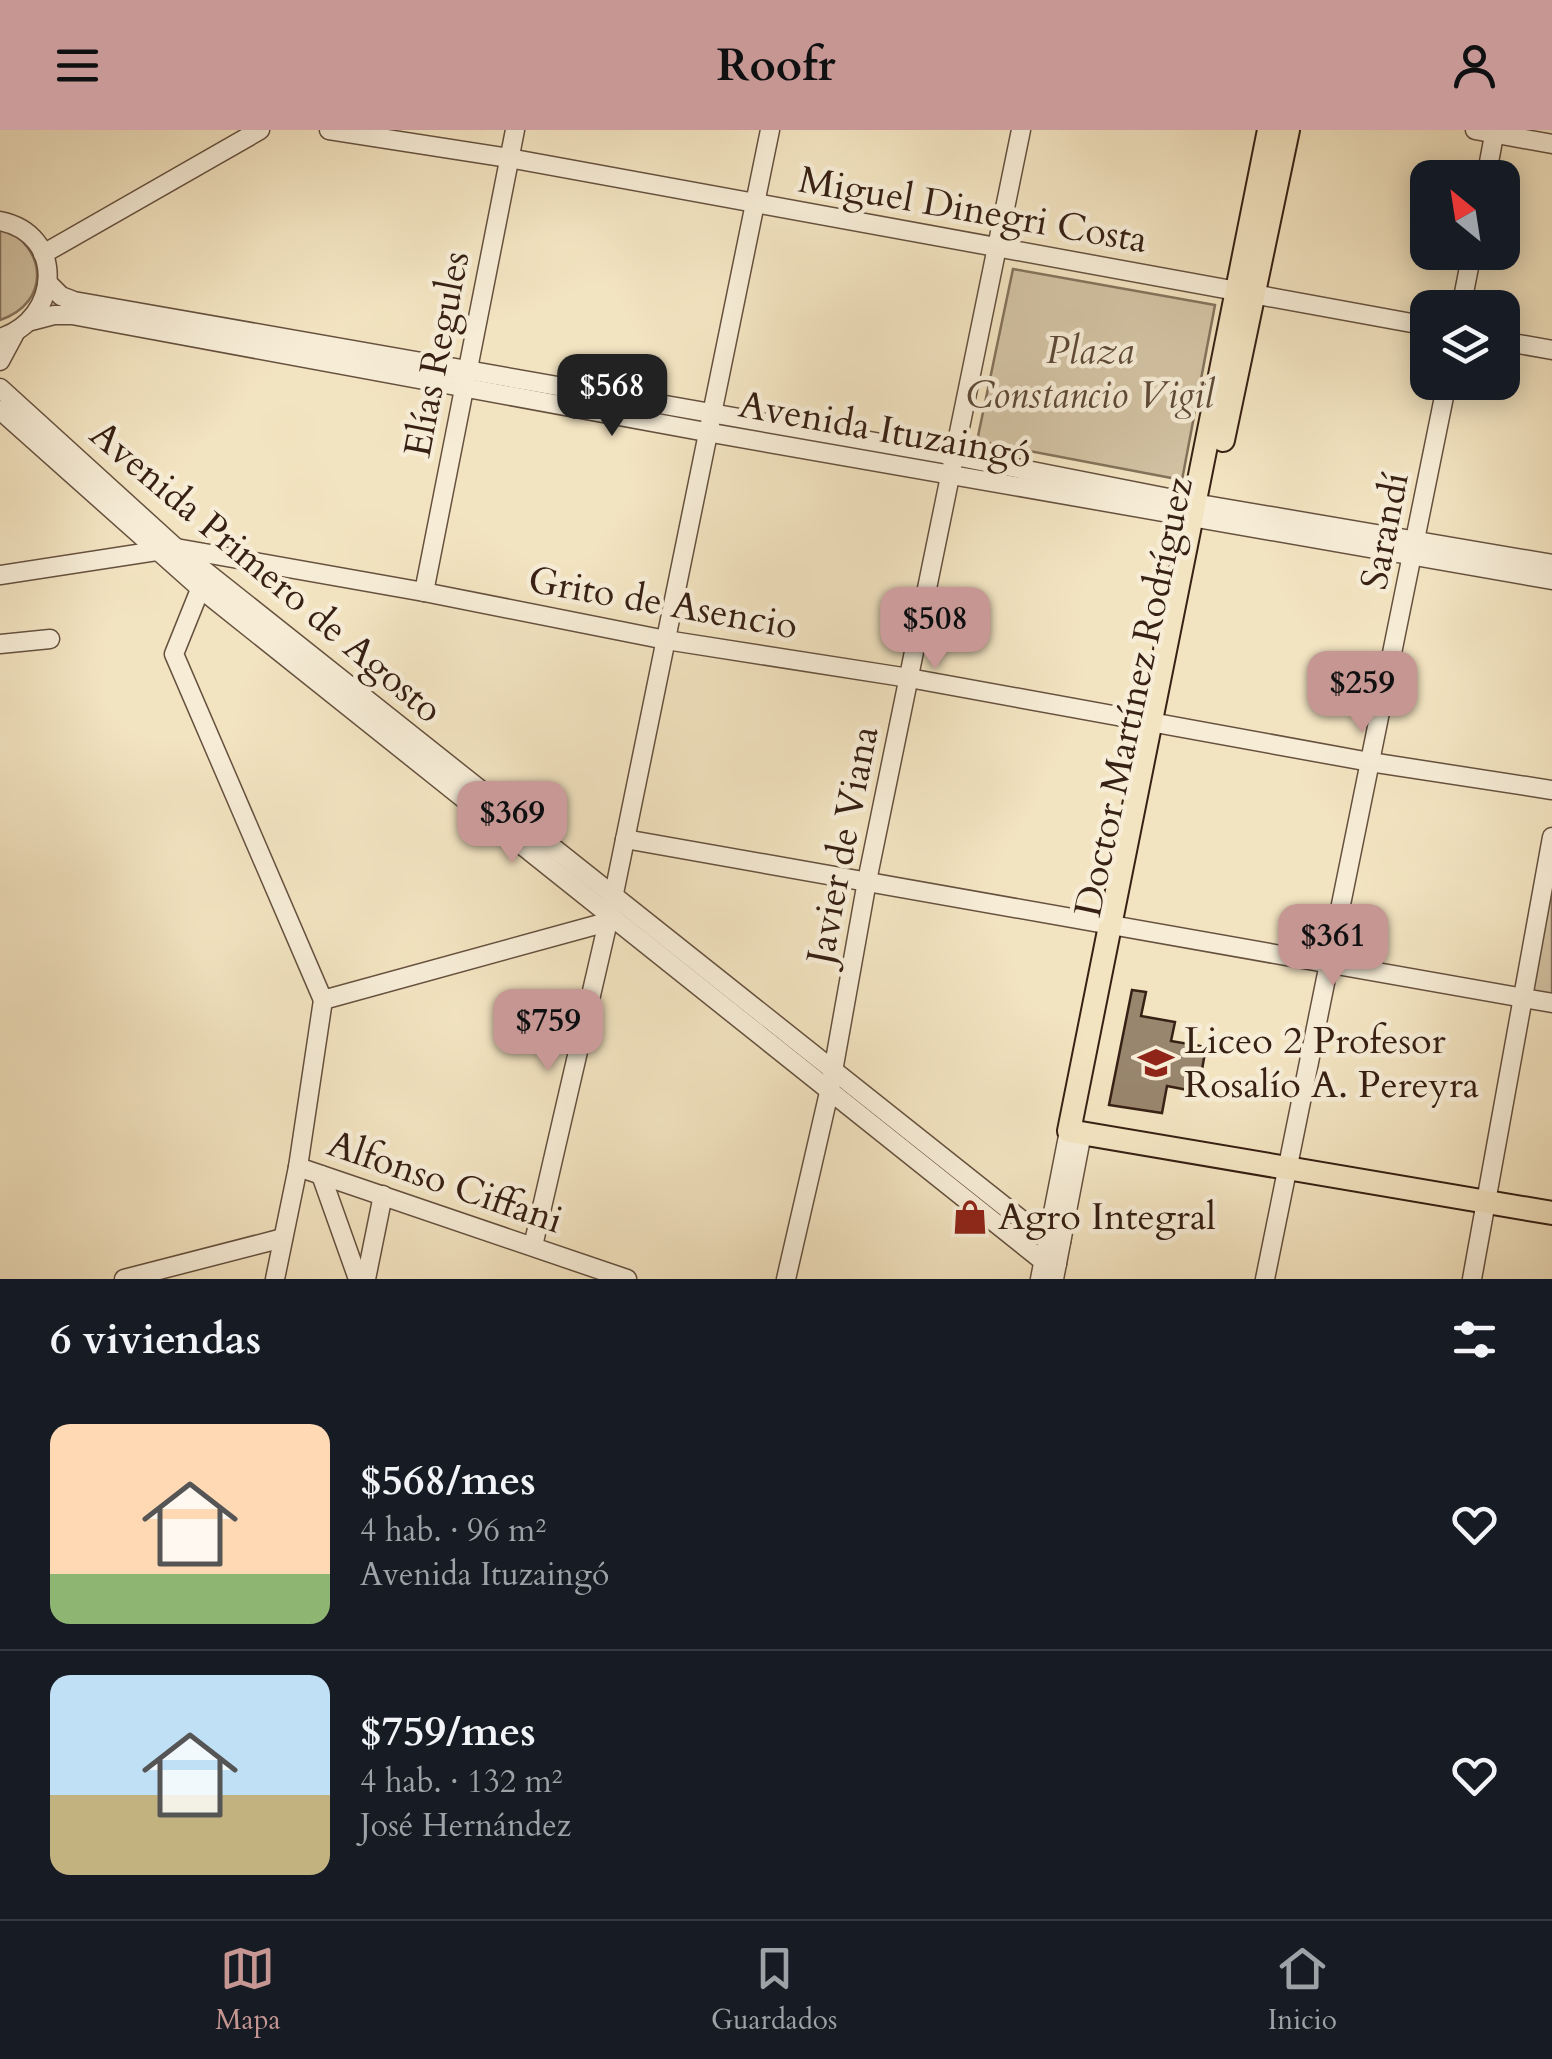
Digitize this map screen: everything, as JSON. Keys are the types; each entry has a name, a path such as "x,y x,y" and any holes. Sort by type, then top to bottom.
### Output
{"main road":[{"name":"Doctor Martínez Rodríguez","path":"1247,292 1270,130"},
{"name":"Doctor Martínez Rodríguez","path":"1076,1132 1199,512 1247,292 1288,130"},
{"path":"1076,1132 1552,1213"}],"street":[{"path":"43,254 260,130"},
{"name":"Miguel Dinegri Costa","path":"330,130 510,158 1410,323"},
{"name":"Elías Regules","path":"424,592 515,130"},
{"path":"533,1246 610,911 770,130"},
{"name":"Javier de Viana","path":"786,1279 830,1088 866,881 1021,130"},
{"path":"1475,130 1552,144"},
{"path":"1490,160 1495,132"},
{"path":"0,220 23,230 43,254 48,283 46,297 31,321 7,335 0,360"},
{"name":"Avenida Ituzaingó","path":"48,283 61,296 74,301 465,379"},
{"name":"Avenida Ituzaingó","path":"31,321 72,314 465,379 1415,549 1552,580"},
{"path":"1520,344 1552,350"},
{"name":"Avenida Primero de Agosto","path":"0,388 176,548 1049,1271"},
{"name":"Sarandí","path":"1265,1279 1443,400"},
{"name":"Avenida Primero de Agosto","path":"0,410 156,551 208,572"},
{"path":"0,575 176,548"},
{"name":"Avenida Ituzaingó","path":"1415,549 1552,564"},
{"path":"208,572 174,654 323,1000 298,1167 275,1279"},
{"name":"Grito de Asencio","path":"208,572 424,592 666,640 909,678 1370,762 1552,790"},
{"path":"0,644 50,639"},
{"path":"1472,1279 1552,837"},
{"path":"625,839 1552,1004"},
{"path":"323,1000 610,911"},
{"name":"Avenida Primero de Agosto","path":"610,911 833,1068 1054,1241"},
{"name":"Doctor Martínez Rodríguez","path":"1049,1271 1076,1132"},
{"name":"Alfonso Ciffani","path":"298,1167 627,1279"},
{"path":"322,1174 358,1279"},
{"path":"366,1279 383,1195"},
{"path":"124,1279 284,1238"}],"green space":[{"path":"0,227 27,247 37,274 28,301 0,320"},
{"name":"Plaza Constancio Vigil","path":"1013,269 1215,305 1182,480 977,441"},
{"path":"1552,878 1552,994 1532,991"}],"building":[{"path":"1132,990 1146,992 1141,1016 1175,1022 1171,1041 1206,1047 1198,1092 1167,1086 1162,1113 1109,1105"}],"place":[{"name":"Liceo 2 Profesor Rosalío A. Pereyra","path":"1156,1063"},
{"name":"Agro Integral","path":"970,1217"}]}
